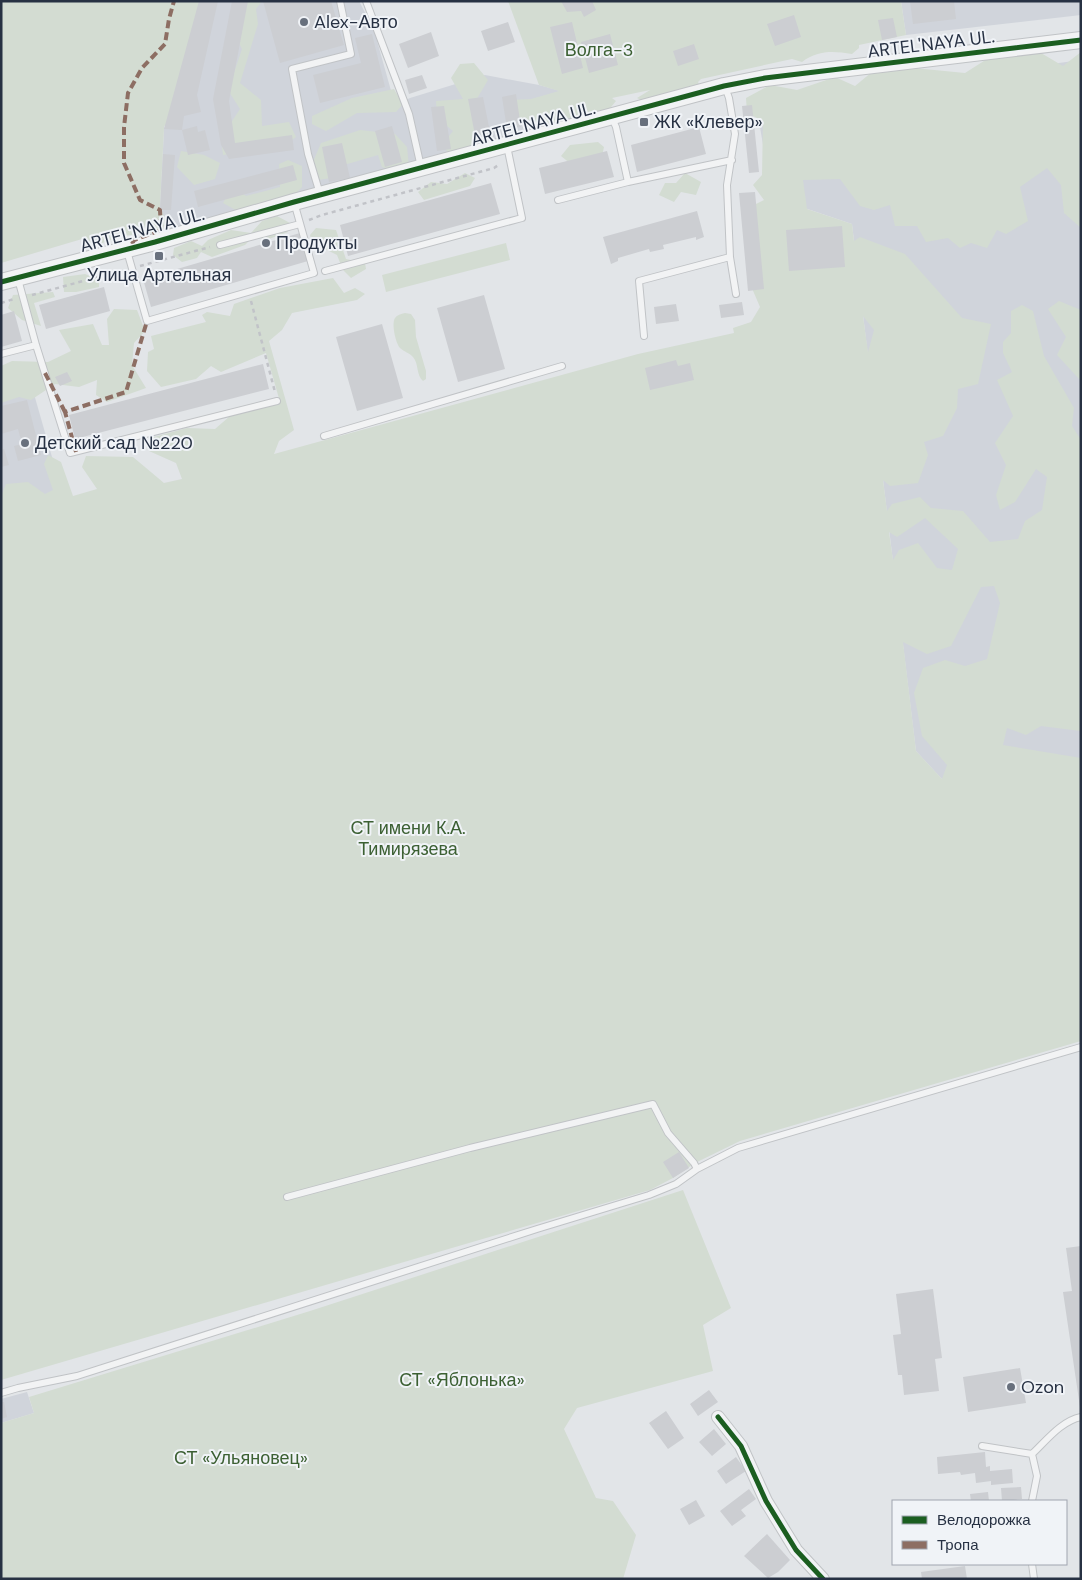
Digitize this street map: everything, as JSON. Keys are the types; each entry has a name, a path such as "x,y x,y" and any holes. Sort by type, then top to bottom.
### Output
{"street":[{"name":"ARTEL'NAYA UL.","path":"1,282 127,250 294,202 422,168 507,152 612,117 724,86 765,78 1081,40"},
{"path":"718,1417 741,1446 766,1501 796,1550 823,1579"}],"lane":[{"path":"320,195 308,154 292,69 351,54 340,1"},
{"path":"366,1 409,114 422,168"},
{"path":"724,86 736,134 727,185 730,257 736,294"},
{"path":"612,117 628,182"},
{"path":"325,271 522,218 507,152"},
{"path":"558,200 628,182 732,160"},
{"path":"127,250 147,321 249,292 314,273 294,202"},
{"path":"220,245 300,224"},
{"path":"644,336 639,281 730,257"},
{"path":"17,277 70,454 277,401"},
{"path":"1,354 36,345"},
{"path":"324,436 562,366"},
{"path":"1,1393 77,1376 649,1195 676,1184 697,1169 738,1148 1081,1047"},
{"path":"288,1197 470,1148 653,1104 668,1133 697,1169"},
{"path":"1032,1454 1052,1434 1074,1419 1081,1417"},
{"path":"982,1446 1032,1454"},
{"path":"1032,1454 1037,1476 1032,1500"},
{"path":"1032,1565 1034,1579"}],"path":[{"path":"300,224 322,216 494,168 507,152"},
{"path":"1,303 220,245"},
{"path":"249,292 277,401"}],"shaded area":[{"path":"199,1 359,1 374,30 395,105 410,98 485,75 539,85 597,101 599,113 171,229 160,210 164,129"},
{"path":"901,1 1081,1 1081,15 906,35"},
{"path":"1081,60 1081,773 953,791 916,751 852,224 772,197 756,104"},
{"name":"Детский сад №220","path":"30,380 64,499 1,517 1,387"},
{"path":"27,1392 34,1413 1,1423 1,1399"}],"green space":[{"path":"1,1 206,1 177,122 164,126 160,207 171,231 121,236 81,251 82,239 1,263"},
{"path":"246,1 262,1 256,9 258,24 240,83 261,100 262,126 289,122 296,137 286,144 223,155 221,138 240,109 228,90 242,49 233,31"},
{"name":"Волга-3","path":"508,1 901,1 906,35 859,45 859,48 852,54 826,52 814,55 802,62 792,59 701,79 698,82 704,95 657,108 637,98 650,90 612,98 616,101 606,113 584,120 562,117 544,133 510,115 510,100 531,99 559,91 539,85"},
{"name":"СТ имени К.А. Тимирязева","path":"1081,52 1081,228 1064,213 1061,185 1047,168 1020,187 1028,221 1006,234 997,230 987,248 971,243 960,248 948,238 926,242 917,226 895,226 890,205 874,210 860,206 840,179 803,180 807,209 852,224 854,241 860,237 905,254 962,318 991,324 978,384 958,389 957,408 943,436 924,442 928,455 918,483 890,486 883,480 887,511 892,504 920,497 931,508 963,511 990,542 1018,539 1025,521 1042,510 1047,477 1036,469 1015,502 1000,510 996,495 1006,465 995,443 1013,416 997,380 1012,372 1003,353 1003,342 1011,333 1011,311 1022,305 1033,311 1044,356 1074,408 1072,426 1081,440 1081,731 1041,726 1026,735 1007,728 1003,745 1081,758 1081,1041 740,1141 695,1163 673,1178 650,1190 1,1380 1,496 6,484 28,482 45,494 53,490 44,464 48,455 61,462 73,496 97,489 82,467 86,456 133,457 164,483 182,479 176,463 149,451 150,438 187,428 215,429 230,416 280,402 266,353 221,372 211,366 196,379 161,387 147,371 148,352 154,349 151,336 206,322 202,315 207,312 230,316 234,304 280,288 333,278 344,293 355,288 365,294 357,300 292,313 282,330 269,341 294,430 279,441 274,454 638,354 734,333 733,328 751,322 760,307 751,286 756,204 764,200 753,185 762,175 763,121 747,113 746,98 770,85 797,90 835,77 855,86 872,72 914,68 965,73 987,59 1041,53 1063,66","holes":["863,316 874,330 868,352","925,518 958,549 952,570 937,568 918,543 899,550 893,560 889,532 897,537","994,586 1000,603 987,659 965,666 945,660 923,668 914,693 922,736 947,765 942,779 916,751 903,642 927,654 951,646 981,587"]},
{"path":"474,63 488,80 475,102 487,129 479,150 452,157 442,145 453,131 437,118 436,101 463,99 451,78 460,64"},
{"path":"394,89 403,104 396,112 357,113 326,131 312,124 312,116 352,98"},
{"path":"360,130 395,134 407,147 409,167 397,172 382,167 378,155 344,165 331,178 318,180 313,162 321,143"},
{"path":"598,142 604,147 601,161 576,168 561,156 570,145"},
{"path":"181,151 204,155 220,163 215,179 194,185 177,167"},
{"path":"288,160 302,166 302,187 289,201 243,214 223,203 233,185 246,196 280,187 279,164"},
{"path":"465,173 475,178 470,186 424,200 418,192 431,182 447,184"},
{"path":"685,173 701,182 696,195 681,192 674,202 659,195 665,183 676,183"},
{"path":"277,216 290,223 288,232 269,239 253,237 245,245 212,257 201,252 197,258 182,262 173,255 174,248 191,241 202,246 208,240 231,230 251,233 262,221"},
{"path":"316,228 336,230 346,259 365,263 366,269 351,278 343,270 337,255 327,250 318,250 312,243 310,235"},
{"path":"506,243 510,260 386,292 382,275"},
{"path":"85,274 99,280 99,287 76,292 64,292 63,277"},
{"path":"53,292 55,297 34,303 41,326 22,320 8,308 13,295"},
{"path":"1059,301 1081,310 1081,381 1057,355 1066,337 1048,309"},
{"path":"114,309 137,310 145,331 134,343 132,365 146,388 107,402 96,395 97,380 79,387 55,384 31,400 19,397 1,403 1,366 12,361 48,362 71,351 59,330 93,324 102,345 109,345 107,319"},
{"path":"405,313 411,314 415,320 416,337 426,371 426,379 423,381 419,376 415,360 398,346 394,321 397,316"},
{"path":"683,1190 731,1308 703,1325 713,1371 577,1408 564,1429 596,1498 613,1501 636,1535 623,1579 1,1579 1,1423 34,1413 29,1397 310,1311"}],"building":[{"path":"199,1 218,1 197,95 201,112 184,116 182,130 164,129"},
{"path":"232,1 248,1 229,101 235,143 292,135 294,150 229,159 221,145 213,99"},
{"path":"263,1 331,1 344,45 280,63"},
{"path":"561,1 592,1 596,10 584,17 581,11 567,12"},
{"path":"910,1 954,1 956,19 913,24"},
{"path":"794,15 801,37 775,46 767,24"},
{"path":"893,18 897,37 882,40 878,20"},
{"path":"508,22 515,42 488,51 481,31"},
{"path":"572,22 583,68 562,74 550,27"},
{"path":"431,32 439,56 408,68 399,44"},
{"path":"372,34 385,87 320,103 313,75 361,63 355,38"},
{"path":"610,34 618,65 589,73 581,42"},
{"path":"694,44 699,59 678,66 673,51"},
{"path":"422,75 427,88 409,94 405,80"},
{"path":"516,94 521,127 507,129 502,97"},
{"path":"483,97 491,137 476,140 468,99"},
{"path":"752,105 759,172 749,173 742,106"},
{"path":"444,106 451,149 437,151 431,107"},
{"path":"197,126 198,132 205,130 210,150 188,155 182,130"},
{"path":"392,126 402,162 385,167 375,131"},
{"path":"699,127 706,154 637,172 631,145"},
{"path":"342,143 350,178 329,182 322,147"},
{"path":"607,151 614,177 545,194 539,168"},
{"path":"163,154 175,155 171,210 160,210"},
{"path":"293,165 297,180 198,207 194,191"},
{"path":"491,183 500,214 348,256 340,225"},
{"path":"755,192 764,289 748,291 739,193"},
{"path":"697,211 704,237 696,240 696,237 663,245 664,249 650,252 649,249 618,258 618,261 611,264 603,237"},
{"path":"842,226 845,267 789,271 786,230"},
{"path":"300,233 308,261 151,307 143,279"},
{"path":"104,287 110,311 46,329 39,305"},
{"path":"484,295 505,369 458,382 437,308"},
{"path":"742,302 744,315 721,318 719,305"},
{"path":"676,304 679,321 656,324 654,307"},
{"path":"14,311 22,341 1,347 1,315"},
{"path":"382,324 403,398 357,411 336,337"},
{"path":"676,360 678,366 690,363 694,380 650,390 645,368"},
{"path":"263,364 269,389 75,439 69,415"},
{"path":"67,372 72,381 60,386 55,377"},
{"path":"27,400 41,455 18,461 14,446 22,444 18,429 1,434 1,406"},
{"path":"4,449 9,465 1,467 1,450"},
{"path":"679,1152 689,1168 673,1178 663,1162"},
{"path":"1081,1246 1080,1407 1063,1292 1072,1291 1066,1248"},
{"path":"933,1289 942,1358 935,1359 939,1391 904,1395 902,1375 898,1375 893,1335 901,1334 896,1294"},
{"path":"1020,1368 1026,1403 968,1412 963,1377"},
{"path":"709,1390 718,1402 698,1416 690,1404"},
{"path":"1,1402 4,1402 7,1417 1,1419"},
{"path":"666,1411 684,1438 668,1449 649,1423"},
{"path":"714,1429 726,1444 712,1456 699,1442"},
{"path":"985,1452 986,1467 990,1466 990,1471 1012,1469 1013,1483 991,1485 991,1481 976,1483 975,1473 961,1475 960,1472 938,1474 937,1457"},
{"path":"736,1457 746,1471 726,1484 717,1471"},
{"path":"1021,1487 1022,1499 1002,1500 1001,1488"},
{"path":"749,1489 756,1499 741,1510 746,1516 732,1526 720,1511"},
{"path":"988,1492 989,1500 971,1500 970,1494"},
{"path":"696,1500 705,1516 689,1525 680,1509"},
{"path":"767,1534 790,1560 778,1572 768,1578 744,1556"},
{"path":"965,1566 967,1579 922,1579 921,1572"}],"marked path":[{"path":"132,244 134,240 161,230 160,210 140,200 124,163 124,127 128,93 142,68 165,44 174,1"},
{"path":"76,452 65,412 126,392 147,321"},
{"path":"45,373 65,412"}],"cycle path":[{"path":"1,282 155,242 294,202 724,86 765,78 1081,40"},
{"path":"718,1417 741,1446 766,1501 796,1550 823,1579"}],"place":[{"name":"Alex-Авто","path":"304,22"},
{"name":"ЖК «Клевер»","path":"644,122"},
{"name":"Продукты","path":"266,243"},
{"name":"Улица Артельная","path":"159,256"},
{"name":"Детский сад №220","path":"25,443"},
{"name":"Ozon","path":"1011,1387"}],"park label":[{"name":"СТ «Яблонька»","path":"462,1380"},
{"name":"СТ «Ульяновец»","path":"241,1458"}]}
